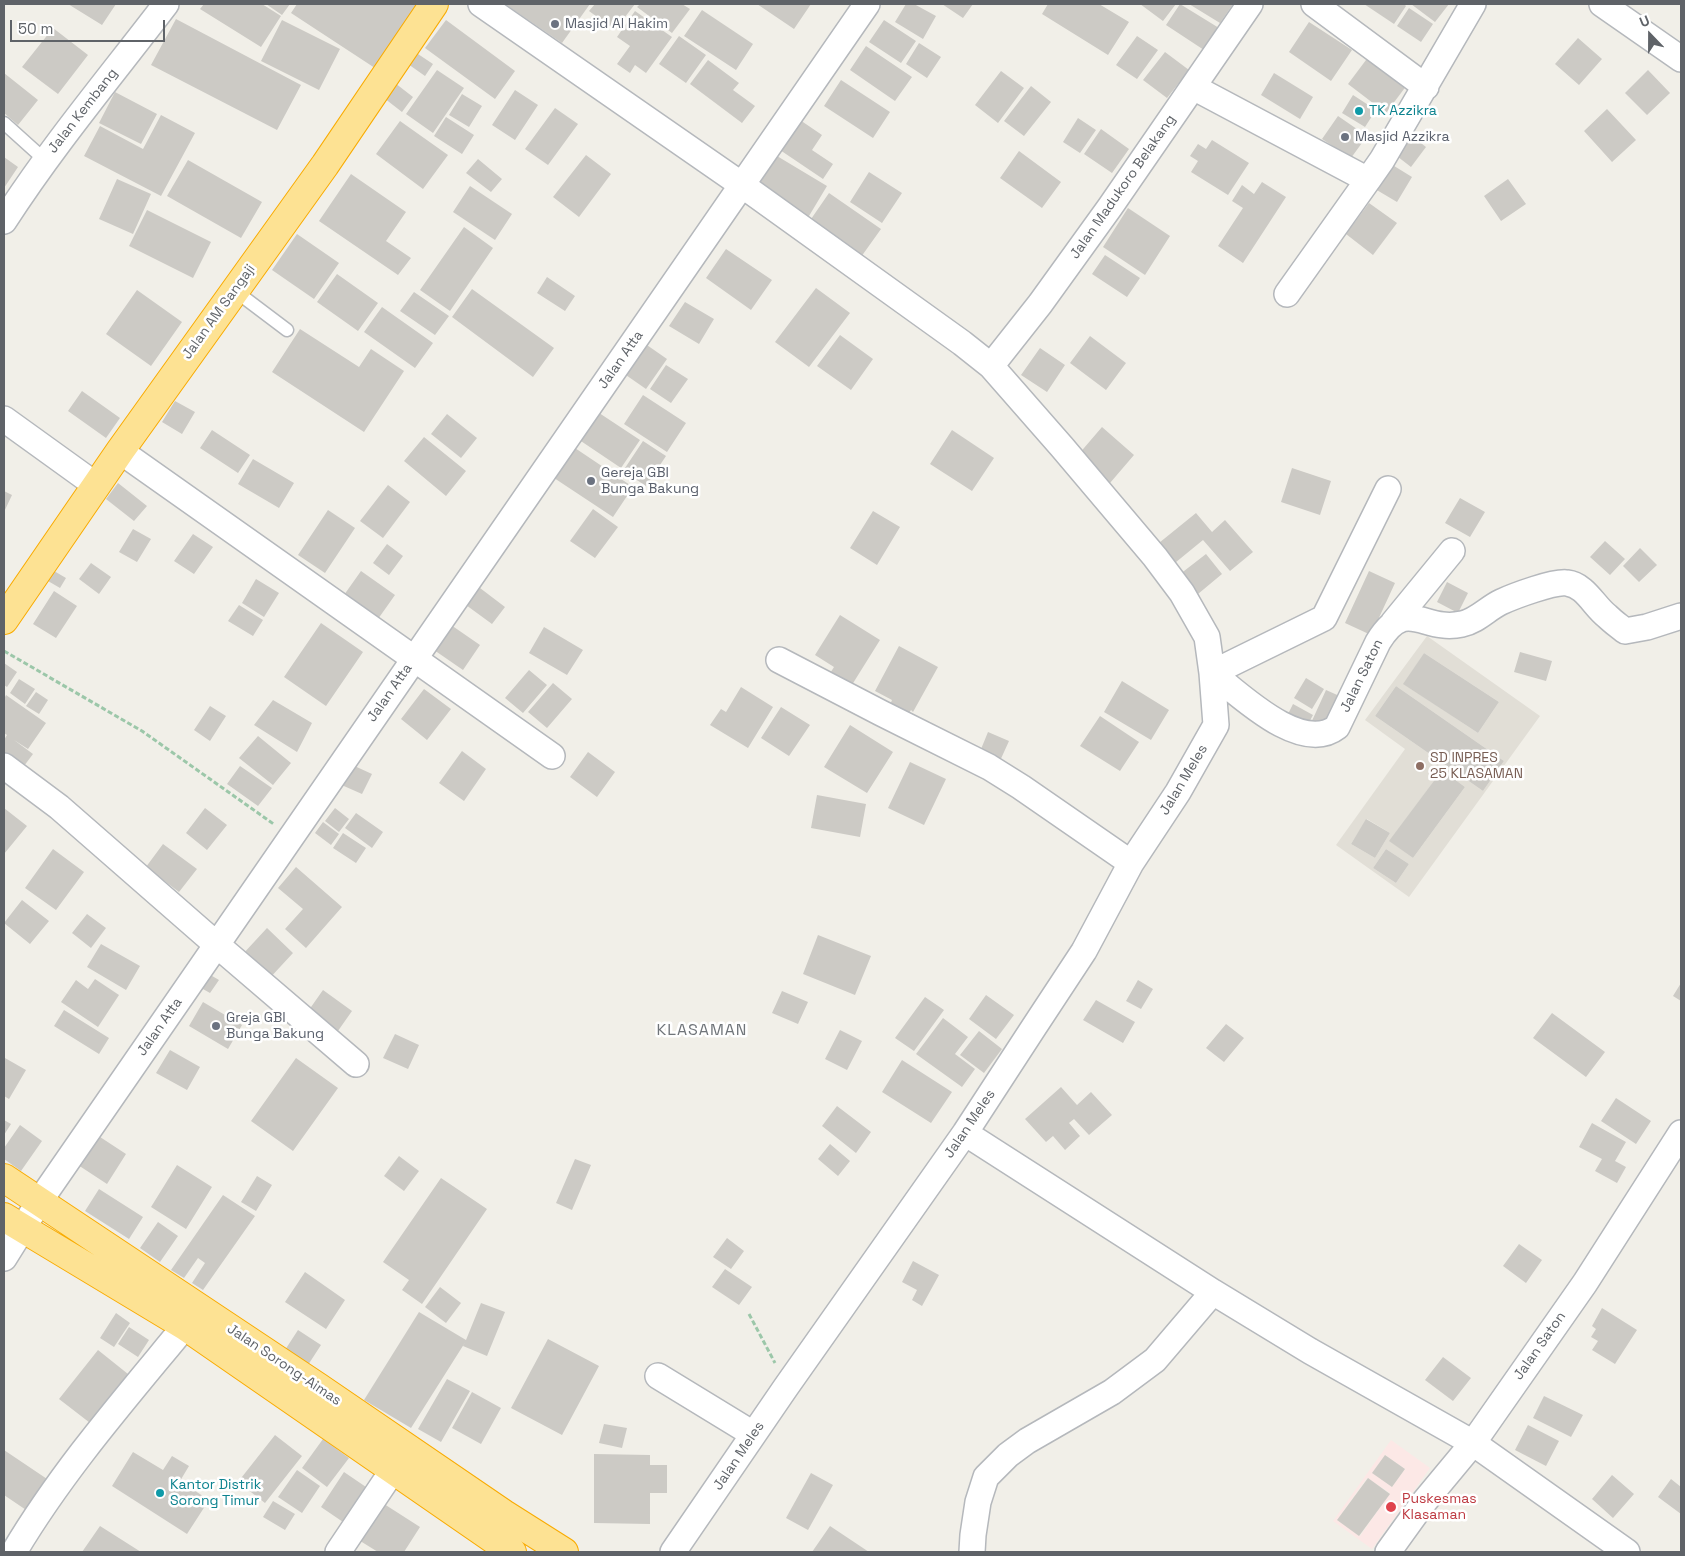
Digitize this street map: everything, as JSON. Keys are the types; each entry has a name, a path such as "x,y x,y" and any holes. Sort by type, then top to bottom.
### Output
{"highway":[{"name":"Jalan AM Sangaji","path":"4,620 120,451 325,165 434,4"},
{"name":"Jalan Sorong-Aimas","path":"4,1178 318,1387 504,1514 564,1552"},
{"name":"Jalan Sorong-Aimas","path":"13,1223 185,1326 512,1552"}],"street":[{"name":"Jalan Kembang","path":"4,221 45,160 166,4"},
{"path":"481,4 742,185 962,343 991,366"},
{"name":"Jalan Atta","path":"4,1258 13,1223 39,1202 867,4"},
{"name":"Jalan Madukoro Belakang","path":"991,366 1046,296 1250,4"},
{"path":"1314,4 1426,87"},
{"path":"1286,294 1382,160 1473,4"},
{"path":"1602,4 1681,59"},
{"path":"1193,87 1368,180"},
{"name":"Jalan Meles","path":"673,1552 964,1133 1084,951 1131,863 1178,792 1216,725 1207,637 1182,593 1155,557 991,366"},
{"path":"4,419 97,486"},
{"path":"120,451 552,756"},
{"path":"1212,673 1324,618 1388,489"},
{"name":"Jalan Saton","path":"1212,673 1266,716 1297,731 1310,734 1324,734 1338,728 1378,642 1452,551"},
{"path":"1393,623 1404,617 1448,626 1463,624 1501,602 1542,587 1567,583 1583,590 1624,631 1647,627 1681,616"},
{"path":"779,660 990,767 1131,863"},
{"path":"4,766 60,808 216,945 356,1064"},
{"path":"964,1133 1212,1292 1472,1444 1627,1552"},
{"name":"Jalan Saton","path":"1388,1552 1424,1502 1472,1444 1584,1283 1681,1133"},
{"path":"972,1552 978,1502 986,1477 1008,1455 1027,1441 1112,1392 1155,1360 1180,1334 1212,1292"},
{"path":"14,1552 26,1532 86,1448 185,1326"},
{"path":"658,1376 754,1434"},
{"path":"338,1552 393,1470"}],"lane":[{"path":"4,123 45,160"},
{"path":"234,290 287,330"}],"path":[{"path":"4,651 142,731 292,837"},
{"path":"749,1314 773,1358 786,1387"}],"shaded area":[{"name":"SD INPRES 25 KLASAMAN","path":"1427,636 1540,716 1409,897 1336,845 1405,749 1365,720","holes":["1424,653 1499,702 1478,733 1404,684","1396,686 1504,761 1483,791 1375,716","1442,770 1465,787 1413,858 1390,841","1367,819 1390,833 1375,858 1351,844","1386,849 1409,864 1396,883 1373,868"]},
{"name":"Puskesmas Klasaman","path":"1391,1440 1430,1468 1372,1549 1333,1521","holes":["1385,1455 1405,1469 1392,1487 1373,1473","1367,1478 1390,1493 1360,1536 1337,1520"]}],"building":[{"path":"68,4 116,4 102,25"},
{"path":"204,4 262,4 281,16 261,47 200,9"},
{"path":"266,4 290,4 282,15"},
{"path":"297,4 425,4 381,72 291,13"},
{"name":"Masjid Al Hakim","path":"505,4 590,4 562,43"},
{"path":"595,4 635,4 615,30 589,11"},
{"path":"640,4 682,4 690,9 672,33 637,7"},
{"path":"757,4 811,4 794,29"},
{"path":"906,4 914,4 936,16 923,39 895,22"},
{"path":"942,4 973,4 963,18"},
{"path":"1048,4 1099,4 1129,22 1108,55 1042,14"},
{"path":"1140,4 1176,4 1163,21"},
{"path":"1180,4 1219,28 1204,50 1166,25"},
{"path":"1189,4 1233,4 1220,23"},
{"path":"1364,4 1404,4 1406,6 1394,24"},
{"path":"1411,4 1449,4 1435,22"},
{"path":"1409,8 1433,24 1421,42 1397,26"},
{"path":"702,10 753,44 736,70 684,36"},
{"path":"635,11 672,37 646,73 635,65 630,73 617,64 630,46 617,37"},
{"path":"176,19 301,85 277,130 151,65"},
{"path":"282,20 340,49 319,90 261,61"},
{"path":"446,20 515,71 495,99 425,48"},
{"path":"884,20 916,41 901,63 869,42"},
{"path":"1309,22 1352,50 1331,81 1289,52"},
{"path":"53,28 88,55 58,94 22,67"},
{"path":"679,36 706,55 686,83 659,64"},
{"path":"1137,36 1158,50 1137,79 1116,65"},
{"path":"1578,38 1602,59 1579,85 1555,64"},
{"path":"919,43 941,57 927,78 906,64"},
{"path":"866,46 912,77 895,101 850,70"},
{"path":"415,52 433,64 425,76 408,64"},
{"path":"1165,52 1189,70 1167,98 1143,80"},
{"path":"1369,56 1407,85 1386,113 1348,84"},
{"path":"708,60 739,83 733,90 755,106 742,123 690,84"},
{"path":"437,70 464,88 433,133 406,114"},
{"path":"1648,70 1670,93 1647,115 1625,93"},
{"path":"1001,71 1024,88 998,123 975,105"},
{"path":"4,73 38,100 18,125 4,113"},
{"path":"1274,73 1313,97 1300,119 1261,95"},
{"path":"841,80 890,112 873,138 824,106"},
{"path":"395,83 413,97 402,112 384,98"},
{"path":"1031,86 1051,102 1024,136 1004,121"},
{"path":"515,90 538,105 515,140 492,125"},
{"path":"115,92 157,114 141,144 99,123"},
{"path":"462,94 482,106 469,127 449,115"},
{"name":"TK Azzikra","path":"1353,95 1376,110 1365,127 1342,113"},
{"path":"555,108 578,124 548,165 525,149"},
{"path":"1607,109 1636,140 1612,162 1584,131"},
{"path":"161,115 195,133 161,196 84,156 100,126 143,149"},
{"name":"Masjid Azzikra","path":"1338,116 1367,136 1351,158 1322,139"},
{"path":"446,117 474,135 462,154 434,136"},
{"path":"1078,118 1096,130 1080,153 1063,142"},
{"path":"800,120 822,135 812,150 833,164 823,179 780,150"},
{"path":"400,121 448,155 423,189 376,154"},
{"path":"1101,129 1129,149 1112,173 1084,154"},
{"path":"1408,133 1426,147 1411,167 1393,153"},
{"path":"1212,140 1249,163 1228,195 1191,172 1198,161 1190,156 1198,144 1206,149"},
{"path":"1019,151 1061,182 1042,208 1000,178"},
{"path":"586,155 611,174 579,217 553,197"},
{"path":"777,156 827,186 806,221 755,191"},
{"path":"4,157 18,167 4,188"},
{"path":"478,159 502,179 491,192 466,173"},
{"path":"188,160 262,202 241,238 167,196"},
{"path":"1386,161 1412,177 1397,202 1370,186"},
{"path":"869,172 902,193 882,223 850,202"},
{"path":"351,174 406,212 386,241 411,258 398,275 319,221"},
{"path":"117,179 151,194 133,234 99,219"},
{"path":"1508,179 1526,204 1501,221 1484,196"},
{"path":"1262,182 1286,197 1243,263 1218,246 1243,208 1232,201 1242,185 1254,194"},
{"path":"470,186 512,214 495,240 453,212"},
{"path":"829,193 881,229 861,257 809,222"},
{"path":"1369,203 1397,223 1373,255 1346,234"},
{"path":"1128,208 1170,236 1145,275 1103,247"},
{"path":"147,210 211,242 193,278 129,246"},
{"path":"464,227 493,248 450,311 420,290"},
{"path":"297,234 339,263 314,299 272,270"},
{"path":"726,249 772,280 751,310 706,278"},
{"path":"1105,255 1140,278 1127,297 1092,274"},
{"path":"337,274 378,303 358,331 317,302"},
{"path":"547,277 575,296 565,311 537,293"},
{"path":"816,288 850,313 809,367 775,342"},
{"path":"472,289 554,348 533,377 452,317"},
{"path":"137,290 182,322 151,366 106,334"},
{"path":"414,292 449,316 435,335 400,311"},
{"path":"685,302 714,319 699,344 669,326"},
{"path":"382,307 433,343 415,368 364,332"},
{"path":"300,329 359,367 371,349 404,371 364,432 272,372"},
{"path":"840,335 873,359 851,390 817,366"},
{"path":"1090,336 1126,363 1106,390 1070,363"},
{"path":"644,343 667,359 646,389 623,373"},
{"path":"1040,348 1065,365 1047,392 1021,375"},
{"path":"666,365 688,379 671,403 650,389"},
{"path":"82,391 120,418 106,438 68,411"},
{"path":"643,395 686,423 667,452 624,424"},
{"path":"175,401 195,412 182,434 162,422"},
{"path":"581,401 640,440 621,468 563,429"},
{"path":"447,414 477,438 461,458 431,434"},
{"path":"1102,427 1134,455 1110,483 1078,455"},
{"path":"212,430 250,455 238,473 200,448"},
{"path":"952,430 994,458 972,491 930,464"},
{"path":"424,437 466,471 446,496 404,461"},
{"path":"643,441 666,456 646,486 623,471"},
{"name":"Gereja GBI Bunga Bakung","path":"569,444 633,487 613,517 548,474"},
{"path":"253,459 294,483 279,508 238,484"},
{"path":"1292,468 1331,481 1320,515 1281,502"},
{"path":"118,483 147,506 134,521 106,499"},
{"path":"388,485 410,502 383,538 360,521"},
{"path":"4,491 12,495 4,512"},
{"path":"1460,498 1485,512 1470,537 1445,523"},
{"path":"593,509 618,527 595,558 570,541"},
{"path":"328,510 355,528 325,573 298,555"},
{"path":"873,511 900,527 877,565 850,548"},
{"path":"1196,513 1212,532 1225,520 1253,552 1230,571 1203,540 1170,567 1154,547"},
{"path":"133,529 151,539 137,562 119,552"},
{"path":"193,534 213,547 194,574 174,561"},
{"path":"1605,541 1625,559 1610,575 1590,557"},
{"path":"387,544 403,556 389,575 373,563"},
{"path":"1640,548 1657,565 1639,582 1623,566"},
{"path":"1206,554 1222,574 1192,599 1175,578"},
{"path":"91,563 111,577 99,594 79,579"},
{"path":"54,571 66,578 60,588 48,581"},
{"path":"361,571 395,595 378,619 344,595"},
{"path":"1369,571 1395,583 1371,635 1345,623"},
{"path":"256,579 279,593 264,617 242,603"},
{"path":"1447,582 1468,593 1458,613 1437,602"},
{"path":"480,588 505,607 492,624 466,605"},
{"path":"54,591 77,606 56,638 33,624"},
{"path":"239,605 263,620 253,636 228,621"},
{"path":"840,615 880,640 850,688 829,675 834,667 815,655"},
{"path":"321,623 363,652 326,706 284,677"},
{"path":"451,625 480,645 463,670 434,650"},
{"path":"544,627 583,650 567,675 529,653"},
{"path":"899,646 938,667 913,712 911,710 908,715 890,705 892,700 875,691"},
{"path":"1520,652 1552,661 1546,681 1514,672"},
{"path":"1424,653 1499,702 1478,733 1403,684"},
{"path":"4,663 17,672 7,687 4,685"},
{"path":"529,670 547,685 523,713 505,698"},
{"path":"1306,678 1324,689 1312,709 1294,698"},
{"path":"19,679 35,689 25,704 10,693"},
{"path":"1122,681 1169,710 1151,740 1104,712"},
{"path":"553,683 572,699 547,728 528,712"},
{"path":"1396,686 1504,761 1483,791 1375,716"},
{"path":"741,687 773,707 748,748 710,725 721,709 726,712"},
{"path":"424,689 451,709 427,740 401,719"},
{"path":"1326,690 1344,698 1329,731 1311,723"},
{"path":"36,692 48,700 39,714 26,706"},
{"path":"6,695 46,723 28,749 14,740 33,754 21,770 4,757 4,740 7,735 4,733 4,699"},
{"path":"273,700 312,723 297,752 254,725"},
{"path":"1293,704 1313,715 1306,728 1286,718"},
{"path":"210,706 226,716 210,741 194,730"},
{"path":"781,707 810,725 789,756 761,738"},
{"path":"1100,716 1139,742 1120,771 1080,746"},
{"path":"850,725 893,752 867,793 824,767"},
{"path":"988,732 1009,741 999,763 979,754"},
{"path":"258,736 291,763 273,785 239,758"},
{"path":"462,751 486,769 464,801 439,783"},
{"path":"588,752 615,772 597,797 570,777"},
{"path":"337,758 372,774 362,794 328,779"},
{"path":"910,762 946,779 924,825 888,808"},
{"path":"240,766 272,788 258,806 227,784"},
{"path":"1442,770 1465,787 1413,858 1389,841"},
{"path":"817,795 866,804 860,837 811,828"},
{"path":"4,808 27,826 4,854"},
{"path":"205,808 227,825 207,850 186,833"},
{"path":"335,808 349,819 339,832 325,821"},
{"path":"356,813 383,832 372,848 345,828"},
{"path":"1366,819 1390,833 1375,858 1351,844"},
{"path":"323,822 339,834 331,845 315,833"},
{"path":"343,833 366,848 356,863 333,848"},
{"path":"163,844 197,869 179,892 146,867"},
{"path":"53,849 84,872 56,910 25,888"},
{"path":"1386,849 1409,864 1396,883 1373,868"},
{"path":"296,867 342,907 306,948 285,929 303,909 278,888"},
{"path":"22,900 49,921 30,944 4,923"},
{"path":"87,914 106,928 91,948 72,933"},
{"path":"267,928 293,953 268,980 242,955"},
{"path":"818,935 871,956 855,995 803,974"},
{"path":"101,944 140,966 126,990 87,967"},
{"path":"195,966 219,980 210,993 187,980"},
{"path":"95,979 119,995 98,1027 61,1002 76,980 88,989"},
{"path":"1138,980 1153,989 1141,1009 1126,1001"},
{"path":"1681,983 1681,1001 1673,996"},
{"path":"323,990 352,1011 333,1038 304,1017"},
{"path":"782,991 808,1002 798,1024 772,1013"},
{"path":"986,995 1014,1015 996,1039 969,1019"},
{"path":"925,997 944,1010 914,1051 895,1038"},
{"path":"1096,1000 1135,1022 1123,1043 1083,1020"},
{"name":"Greja GBI Bunga Bakung","path":"203,1002 242,1025 228,1049 189,1026"},
{"path":"64,1010 109,1038 99,1054 54,1026"},
{"path":"1552,1013 1605,1052 1586,1077 1533,1038"},
{"path":"943,1018 968,1037 955,1054 975,1069 962,1087 916,1054"},
{"path":"1226,1024 1244,1038 1224,1062 1206,1048"},
{"path":"840,1030 862,1041 847,1070 825,1059"},
{"path":"979,1031 1002,1049 984,1073 960,1055"},
{"path":"395,1034 419,1045 408,1069 383,1058"},
{"path":"170,1050 200,1067 187,1090 156,1073"},
{"path":"5,1058 26,1070 9,1099 4,1096"},
{"path":"296,1058 338,1088 293,1151 251,1121"},
{"path":"902,1060 952,1092 931,1123 882,1092"},
{"path":"1061,1087 1077,1105 1091,1092 1112,1115 1089,1135 1074,1119 1069,1123 1080,1136 1065,1150 1053,1136 1046,1142 1025,1119"},
{"path":"1616,1098 1651,1121 1636,1144 1601,1121"},
{"path":"837,1106 871,1132 856,1153 822,1126"},
{"path":"4,1120 11,1124 4,1135"},
{"path":"1592,1123 1626,1142 1615,1161 1626,1167 1617,1183 1595,1171 1602,1159 1579,1147"},
{"path":"20,1125 42,1141 21,1171 4,1159 4,1148"},
{"path":"97,1135 126,1154 107,1184 78,1165"},
{"path":"830,1144 850,1161 838,1176 818,1159"},
{"path":"399,1156 419,1171 404,1191 384,1176"},
{"path":"575,1159 591,1165 572,1210 556,1203"},
{"path":"177,1165 212,1187 186,1229 151,1207"},
{"path":"257,1176 272,1185 256,1211 241,1202"},
{"path":"441,1178 487,1209 422,1304 402,1290 409,1280 383,1262"},
{"path":"99,1189 143,1217 129,1239 85,1211"},
{"path":"223,1195 255,1216 203,1290 192,1283 205,1263 198,1258 184,1278 171,1270"},
{"path":"158,1222 178,1236 160,1262 140,1248"},
{"path":"727,1238 744,1251 731,1269 713,1257"},
{"path":"1519,1244 1542,1260 1526,1283 1503,1266"},
{"path":"913,1261 939,1275 922,1306 912,1300 917,1290 902,1282"},
{"path":"725,1269 752,1287 739,1305 712,1287"},
{"path":"305,1272 345,1300 326,1329 285,1302"},
{"path":"440,1287 461,1303 446,1323 425,1307"},
{"path":"481,1303 505,1312 487,1356 463,1346 466,1341 411,1428 364,1400 419,1312 466,1340"},
{"path":"1602,1308 1637,1330 1615,1364 1592,1350 1598,1341 1591,1337 1596,1329 1592,1326"},
{"path":"116,1313 130,1323 114,1347 100,1338"},
{"path":"129,1327 149,1340 138,1357 118,1344"},
{"path":"298,1330 321,1345 308,1365 285,1350"},
{"path":"548,1339 599,1366 562,1435 511,1408"},
{"path":"98,1350 133,1378 94,1426 59,1399"},
{"path":"1443,1357 1471,1378 1453,1401 1425,1380"},
{"path":"447,1379 470,1391 441,1442 418,1429"},
{"path":"472,1392 501,1408 481,1444 452,1428"},
{"path":"1544,1396 1583,1415 1571,1437 1533,1418"},
{"path":"604,1424 627,1428 622,1448 599,1443"},
{"path":"1528,1425 1559,1441 1546,1466 1515,1450"},
{"path":"275,1435 302,1456 265,1503 238,1482"},
{"path":"323,1439 349,1458 327,1487 302,1468"},
{"path":"4,1450 56,1485 35,1516 4,1495"},
{"name":"Kantor Distrik Sorong Timur","path":"133,1452 163,1470 172,1456 189,1466 180,1481 209,1500 187,1534 112,1486"},
{"path":"594,1454 650,1455 650,1465 667,1465 667,1493 650,1493 650,1524 594,1523"},
{"path":"1385,1455 1405,1469 1392,1487 1372,1473"},
{"path":"297,1470 320,1486 302,1513 278,1497"},
{"path":"344,1472 366,1487 343,1522 321,1507"},
{"path":"811,1473 833,1485 808,1530 786,1518"},
{"path":"1612,1475 1634,1494 1613,1518 1592,1499"},
{"path":"1368,1478 1390,1494 1359,1536 1337,1520"},
{"path":"1671,1479 1681,1487 1681,1514 1658,1497"},
{"path":"273,1501 295,1514 285,1530 263,1517"},
{"path":"381,1502 420,1527 404,1552 378,1552 357,1539"},
{"path":"100,1526 141,1552 82,1552"},
{"path":"830,1526 869,1552 812,1552"}],"place":[{"name":"Masjid Al Hakim","path":"555,24"},
{"name":"TK Azzikra","path":"1359,111"},
{"name":"Masjid Azzikra","path":"1345,137"},
{"name":"Gereja GBI Bunga Bakung","path":"591,481"},
{"name":"SD INPRES 25 KLASAMAN","path":"1420,766"},
{"name":"Greja GBI Bunga Bakung","path":"216,1026"},
{"name":"Kantor Distrik Sorong Timur","path":"160,1493"},
{"name":"Puskesmas Klasaman","path":"1391,1507"}],"district":[{"name":"KLASAMAN","path":"702,1031"}]}
